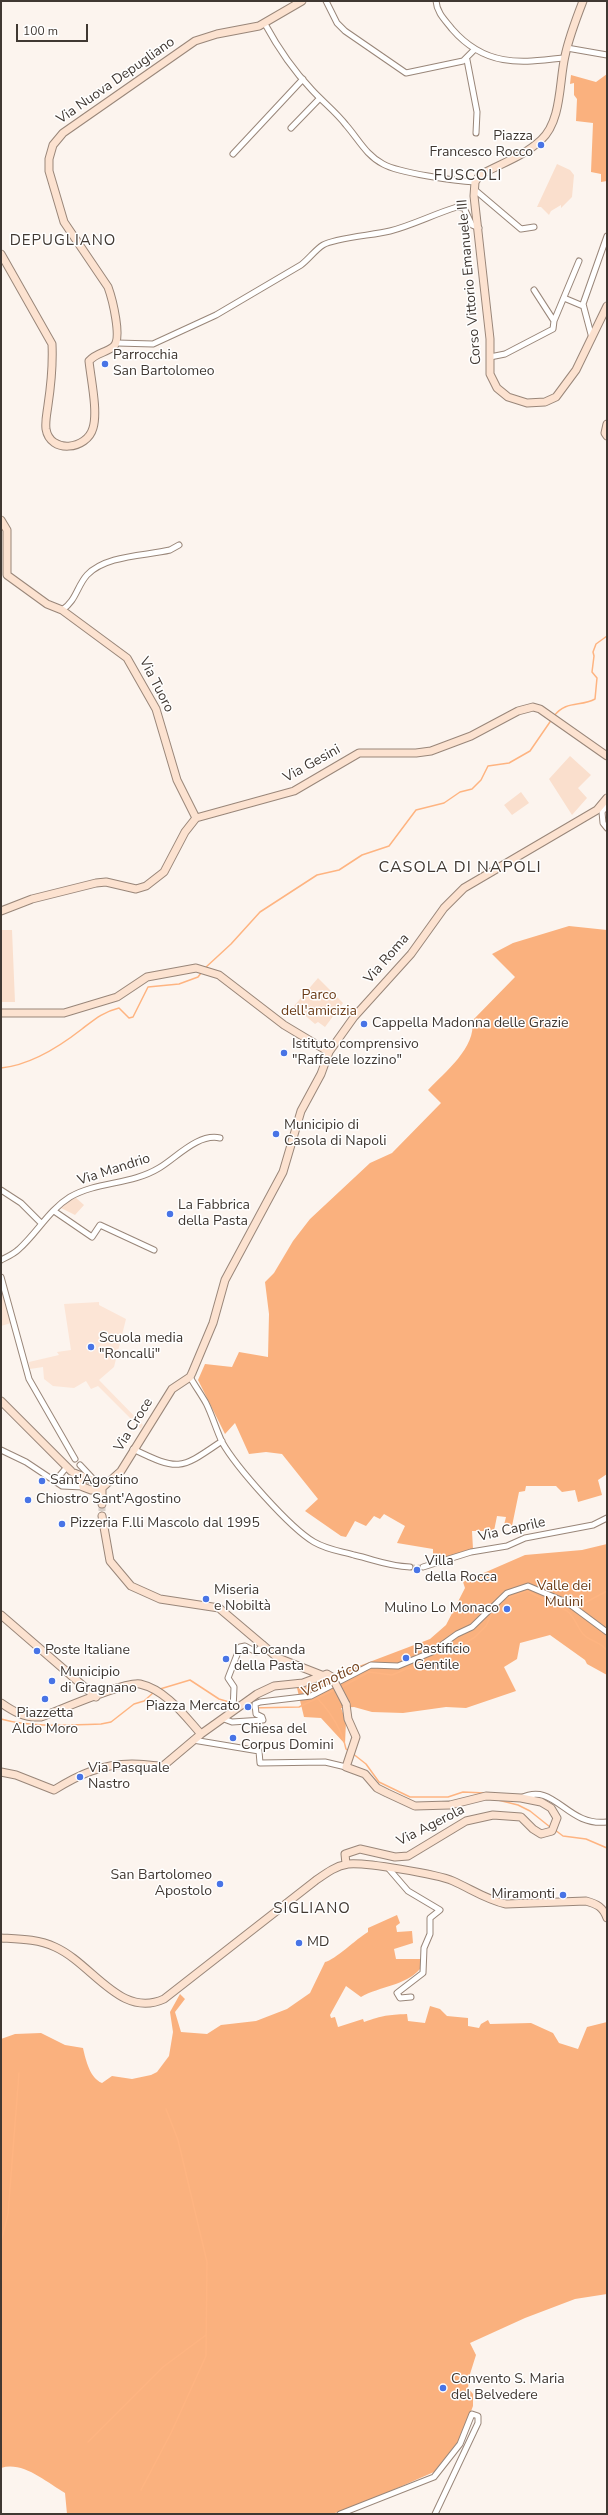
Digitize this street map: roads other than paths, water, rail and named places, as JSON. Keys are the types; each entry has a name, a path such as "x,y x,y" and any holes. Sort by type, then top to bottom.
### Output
{"street":[{"name":"Via Nuova Depugliano","path":"117,343 114,310 108,287 64,222 49,171 49,159 53,145 63,133 195,41 216,34 264,24 302,1"},
{"path":"326,1 337,23 345,31 406,73 467,60 474,50"},
{"path":"436,1 437,8 456,34 474,50 510,62 564,58"},
{"name":"Corso Vittorio Emanuele III","path":"583,1 564,58 556,112 543,139 529,150 480,175 475,186 490,357 490,374 497,388 508,396 526,403 545,402 556,397 576,370 592,338"},
{"path":"264,24 285,57 302,79 346,125 363,149 383,164 475,186 521,229 534,227"},
{"path":"567,48 607,55"},
{"path":"467,60 477,112 476,133"},
{"path":"233,154 302,79"},
{"path":"291,128 320,98"},
{"path":"1,254 52,344 53,360 46,430 56,445 70,447 83,442 90,436 94,420 89,362 94,356 117,343 153,344 216,315 301,265 312,257 318,249 332,241 366,237 392,230 430,215 457,207 464,208 472,225 479,228"},
{"path":"592,338 583,306 588,284 607,236"},
{"path":"490,357 505,354 553,329 554,321 579,261"},
{"path":"534,290 554,321"},
{"path":"564,298 583,306"},
{"path":"592,338 607,306"},
{"path":"607,424 605,433 607,436"},
{"path":"1,520 7,530 4,573"},
{"path":"62,610 73,601 86,576 94,569 111,562 170,550 178,545"},
{"name":"Via Tuoro","path":"4,573 47,604 62,610 127,658 156,710 177,780 196,818"},
{"name":"Via Gesini","path":"196,818 294,791 359,753 416,753 431,751 471,736 518,711 534,707 540,709 607,756"},
{"name":"Via Roma","path":"190,1377 213,1323 225,1280 283,1172 301,1111 321,1074 329,1052 365,1003 411,954 444,908 457,894 486,874 597,810 607,798"},
{"path":"607,805 602,812 604,823 607,828"},
{"path":"1,911 32,899 96,883 106,882 136,888 146,886 164,872 185,832 196,818"},
{"path":"1,1013 64,1013 117,997 147,977 196,968 219,975 249,996 284,1025 329,1052"},
{"name":"Via Mandrio","path":"1,1260 19,1250 41,1223 70,1197 96,1185 113,1184 145,1175 197,1143 212,1138 220,1138"},
{"path":"1,1190 21,1203 41,1223"},
{"path":"54,1211 92,1237 100,1225 154,1250"},
{"path":"1,1277 29,1379 75,1459"},
{"path":"190,1377 206,1402 222,1441 261,1491 313,1541 339,1553 353,1554 388,1566 410,1567"},
{"name":"Via Croce","path":"102,1488 121,1471 133,1449 172,1389 190,1377"},
{"path":"1,1400 73,1472 83,1487"},
{"path":"133,1449 154,1459 172,1465 183,1465 194,1461 222,1441"},
{"path":"1,1450 26,1462 62,1486 83,1487 91,1490 102,1488"},
{"path":"80,1465 94,1478 96,1483"},
{"path":"55,1481 73,1472"},
{"path":"73,1472 96,1483 102,1488"},
{"path":"102,1488 102,1504"},
{"path":"102,1516 110,1561 131,1586 150,1596 160,1599 210,1604 219,1608 282,1661 324,1676"},
{"name":"Via Caprile","path":"423,1567 471,1552 507,1546 525,1538 593,1525 607,1518"},
{"path":"224,1719 232,1722 263,1720 262,1717 256,1714 255,1704 312,1696 371,1666 398,1666 432,1652 457,1634 472,1627 507,1593 528,1586 572,1607 607,1632"},
{"path":"1,1615 96,1697"},
{"path":"233,1712 234,1691 228,1678 240,1647 245,1646 256,1652 264,1645"},
{"path":"306,1670 309,1676 307,1681"},
{"path":"1,1772 16,1775 54,1790 74,1777 97,1768 133,1764 163,1766 193,1740 201,1734 274,1686 307,1681 327,1674 332,1678 346,1704 348,1719 356,1737 347,1763 260,1763 259,1751 193,1740"},
{"path":"1,1703 17,1714 35,1718 136,1684 149,1688 176,1705 201,1734"},
{"name":"Via Agerola","path":"346,1864 345,1854 352,1850 369,1850 395,1857 408,1856 455,1826 479,1817 517,1816 541,1834 552,1831 556,1823 556,1814 551,1808 534,1799 486,1796 450,1805 415,1806 374,1785 365,1774 347,1763"},
{"path":"521,1798 533,1794 544,1794 580,1819 594,1823 607,1822"},
{"path":"1,1938 31,1940 55,1947 82,1965 121,1998 136,2004 152,2005 164,1999 315,1881 333,1869 346,1864 362,1863 435,1876 452,1881 494,1901 506,1904 586,1901 597,1904 604,1910 607,1918"},
{"path":"389,1869 408,1891 440,1910 430,1918 430,1934 425,1943 423,1973 397,1993 400,1998 411,1997"},
{"path":"340,2514 434,2477 460,2444 472,2414 475,2414 478,2416 478,2423 435,2514"}],"waterway":[{"path":"554,716 564,708 595,699 597,678 592,672 593,652 596,644 607,636"},
{"path":"205,968 231,944 260,912 317,875 339,870 362,855 389,846 416,810 444,803 460,792 472,789 481,780 488,766 509,763 530,751 552,719"},
{"path":"1,1068 23,1063 44,1054 64,1042 95,1019 108,1012 119,1008 129,1018 133,1017 148,987 179,984 198,977 201,973"},
{"name":"Vernotico","path":"340,1688 369,1672 392,1675 406,1669 432,1664 475,1637 486,1626 492,1613 501,1605 504,1599 527,1591 567,1611 584,1635 605,1648 607,1651"},
{"path":"577,1607 607,1591"},
{"name":"Vernotico","path":"160,1689 190,1680 219,1699 229,1702"},
{"name":"Vernotico","path":"251,1708 299,1707 336,1689"},
{"name":"Vernotico","path":"1,1719 38,1725 101,1724 111,1722 134,1704 144,1701 153,1693"},
{"path":"318,1699 335,1722 342,1735 346,1749 349,1751"},
{"path":"352,1753 366,1764 379,1782 410,1797 448,1797 463,1792 485,1793"},
{"path":"498,1800 518,1805 530,1811 550,1827"},
{"path":"555,1830 563,1836 586,1839 607,1848"},
{"path":"1,2242 8,2214 19,2073"},
{"path":"141,2490 171,2433 206,2356 207,2262 178,2140 166,2109"},
{"path":"88,2442 163,2367 206,2335"}],"tunnel":[{"path":"102,1504 102,1516"},
{"path":"410,1567 423,1567"}],"place":[{"name":"Piazza Francesco Rocco","path":"541,145"},
{"name":"Parrocchia San Bartolomeo","path":"105,364"},
{"name":"Cappella Madonna delle Grazie","path":"364,1024"},
{"name":"Istituto comprensivo \"Raffaele Iozzino\"","path":"284,1053"},
{"name":"Municipio di Casola di Napoli","path":"276,1134"},
{"name":"La Fabbrica della Pasta","path":"170,1214"},
{"name":"Scuola media \"Roncalli\"","path":"91,1347"},
{"name":"Sant'Agostino","path":"42,1481"},
{"name":"Chiostro Sant'Agostino","path":"28,1500"},
{"name":"Pizzeria F.lli Mascolo dal 1995","path":"62,1524"},
{"name":"Villa della Rocca","path":"417,1570"},
{"name":"Miseria e Nobiltà","path":"206,1599"},
{"name":"Mulino Lo Monaco","path":"507,1609"},
{"name":"Poste Italiane","path":"37,1651"},
{"name":"Pastificio Gentile","path":"406,1658"},
{"name":"La Locanda della Pasta","path":"226,1659"},
{"name":"Municipio di Gragnano","path":"52,1681"},
{"name":"Piazzetta Aldo Moro","path":"45,1699"},
{"name":"Piazza Mercato","path":"248,1707"},
{"name":"Chiesa del Corpus Domini","path":"233,1738"},
{"name":"Via Pasquale Nastro","path":"80,1777"},
{"name":"San Bartolomeo Apostolo","path":"220,1884"},
{"name":"Miramonti","path":"563,1895"},
{"name":"MD","path":"299,1943"},
{"name":"Convento S. Maria del Belvedere","path":"443,2388"}],"district":[{"name":"FUSCOLI","path":"468,176"},
{"name":"DEPUGLIANO","path":"63,241"},
{"name":"CASOLA DI NAPOLI","path":"460,868"},
{"name":"SIGLIANO","path":"312,1909"}],"park label":[{"name":"Parco dell'amicizia","path":"319,1004"},
{"name":"Valle dei Mulini","path":"564,1596"}]}
